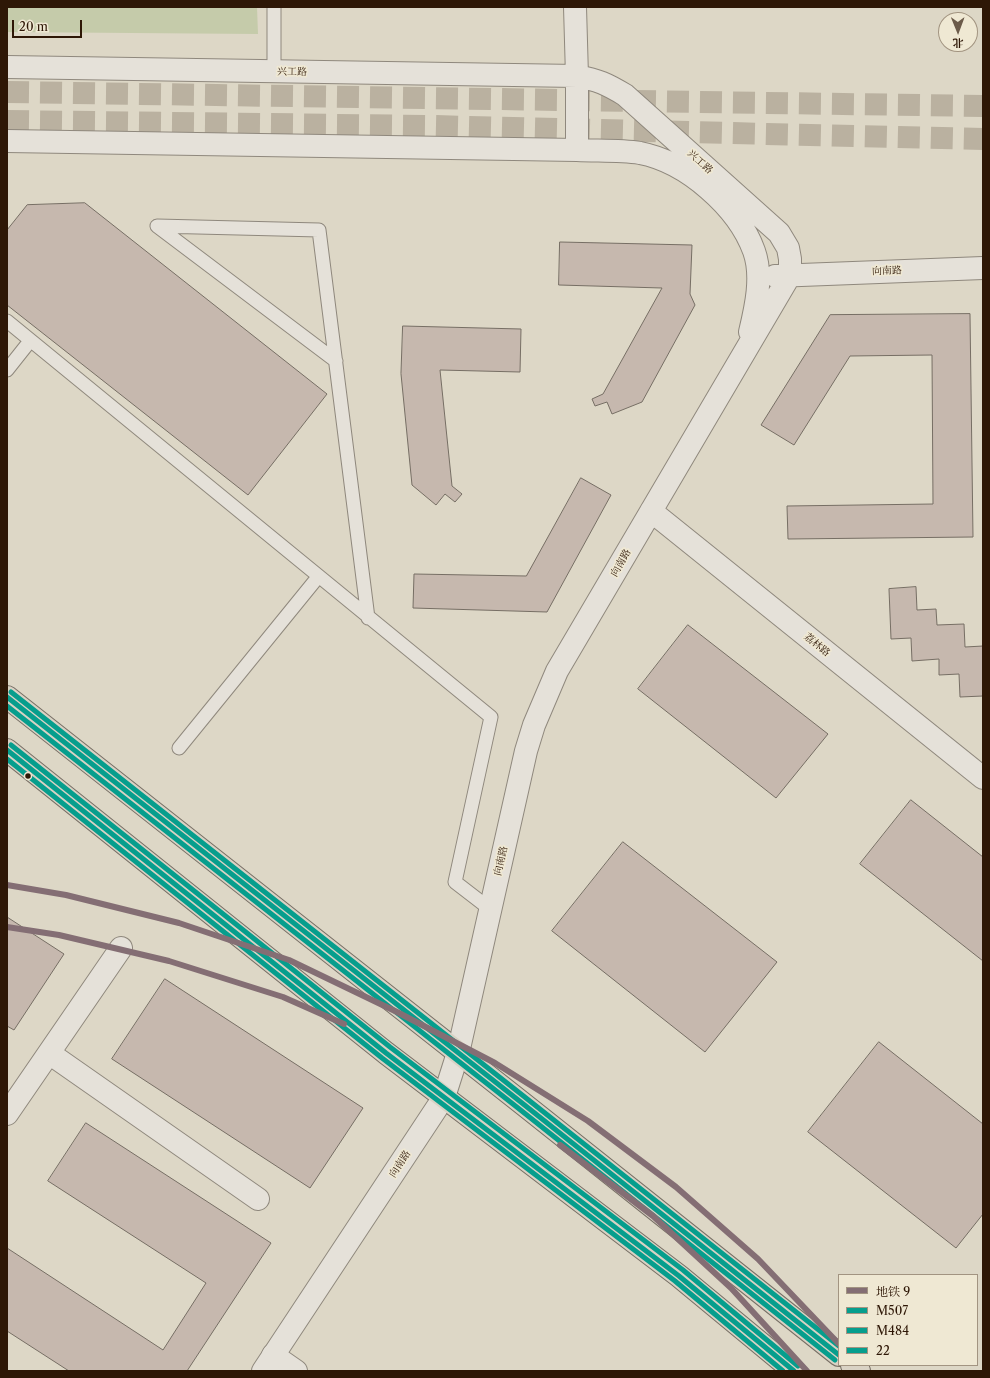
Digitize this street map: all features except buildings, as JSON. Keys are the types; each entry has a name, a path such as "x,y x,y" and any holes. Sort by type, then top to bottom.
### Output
{"main road":[{"path":"7,697 838,1354"},
{"path":"7,750 386,1053 679,1276 794,1371"}],"street":[{"path":"575,7 578,76 577,150"},
{"name":"兴工路","path":"7,67 578,76 592,79 608,84 625,95 779,233 788,248 790,275"},
{"name":"兴工路","path":"7,141 577,150 641,153 665,161 690,174 721,201 740,223 754,252 758,276"},
{"name":"向南路","path":"746,349 756,310 758,276 983,268"},
{"name":"向南路","path":"268,1363 444,1097 458,1053 520,779 534,726 557,672 790,275"},
{"name":"荔林路","path":"651,511 983,778"},
{"path":"7,1114 121,948"},
{"path":"49,1053 258,1199"},
{"path":"268,1363 296,1371"}],"lane":[{"path":"274,7 274,71"},
{"path":"336,362 157,226 319,230 336,362 368,618"},
{"path":"7,322 490,717 455,882 490,909"},
{"path":"7,370 30,341"},
{"path":"179,748 318,577"}],"green space":[{"path":"7,7 257,7 258,34 7,32"}],"tunnel":[{"path":"7,92 983,106"},
{"path":"7,121 431,126 983,139"}],"metro line":[{"name":"9","path":"7,885 66,895 179,923 289,960 397,1012 495,1063 588,1121 676,1187 758,1259 838,1343"},
{"name":"9","path":"7,927 59,935 169,961 283,997 344,1024"},
{"name":"9","path":"560,1145 653,1216 731,1288 807,1371"}],"transit line":[{"name":"22","path":"11,692 838,1345"},
{"name":"M507","path":"7,697 838,1354"},
{"name":"M484","path":"7,706 518,1108 835,1360"},
{"name":"22","path":"11,745 390,1047 683,1270 798,1366"},
{"name":"M507","path":"7,750 386,1053 679,1276 794,1371"},
{"name":"M484","path":"7,759 382,1058 675,1281 783,1371"}]}
